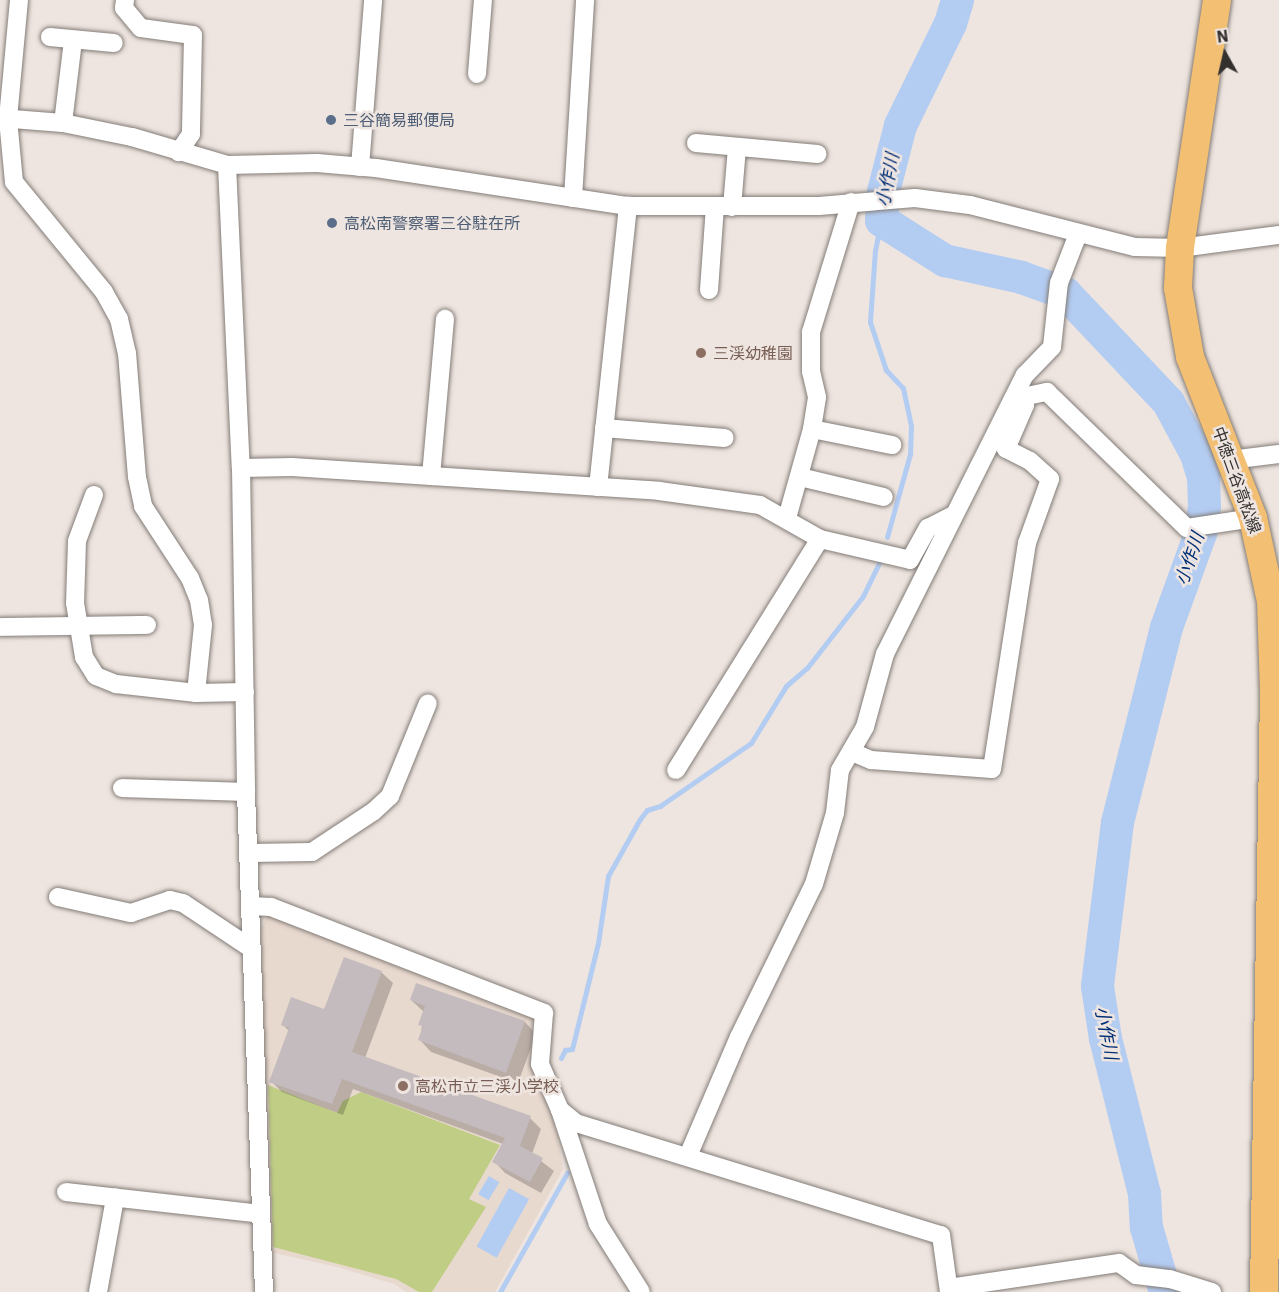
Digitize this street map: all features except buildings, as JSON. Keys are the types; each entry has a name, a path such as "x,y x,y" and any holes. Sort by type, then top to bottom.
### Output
{"main road":[{"name":"中徳三谷高松線","path":"1217,0 1180,248 1180,307 1190,357 1253,518 1271,601 1274,640 1275,885 1264,1292"}],"street":[{"path":"19,0 8,44 4,118 14,182 104,292 119,319 127,353 136,477 143,506 190,578 199,600 203,625 196,693"},
{"path":"125,0 124,8 141,28 193,35 191,134 178,153"},
{"path":"360,167 373,0"},
{"path":"477,74 483,0"},
{"path":"573,198 585,0"},
{"path":"50,37 114,43"},
{"path":"63,123 73,40"},
{"path":"4,118 63,123 132,137 178,153 227,165 360,167 628,206 724,207 851,202 892,197 970,205 1136,247 1180,248 1279,235"},
{"path":"696,143 818,154"},
{"path":"708,290 737,148"},
{"path":"227,165 241,468 246,792 250,853 264,1292"},
{"path":"787,518 812,429 817,397 811,372 811,332 851,202"},
{"path":"598,487 628,206"},
{"path":"688,1156 738,1037 801,917 835,813 840,770 865,727 885,654 1025,375 1052,347 1059,283 1078,234"},
{"path":"431,476 445,319"},
{"path":"1013,399 1047,393 1186,528 1208,527 1253,518"},
{"path":"852,752 871,760 992,769 1027,543 1050,479 1030,461 1006,449 1025,405 1013,399"},
{"path":"604,428 725,438"},
{"path":"812,429 892,445"},
{"path":"1230,460 1279,454"},
{"path":"241,468 292,467 659,491 760,505 787,518 819,539 910,560 928,528 954,515"},
{"path":"800,477 884,497"},
{"path":"94,495 77,541 75,603 84,657 96,676 104,681 196,693 245,693"},
{"path":"676,770 819,539"},
{"path":"0,627 80,628 147,625"},
{"path":"250,853 312,852 374,811 390,796 428,703"},
{"path":"122,788 246,792"},
{"path":"58,897 131,913 171,900 183,903 252,949"},
{"path":"251,906 271,907 543,1012 540,1064 560,1110 598,1224 641,1292"},
{"path":"560,1110 576,1123 941,1234 949,1290 1119,1263 1127,1272 1170,1279 1212,1292"},
{"path":"66,1192 261,1214"},
{"path":"98,1292 115,1198"}],"shaded area":[{"name":"高松市立三渓小学校","path":"270,911 532,1014 531,1064 553,1109 563,1169 495,1292 406,1292 394,1284 337,1267 270,1252 259,932"}],"green space":[{"path":"268,1085 337,1113 343,1101 361,1092 500,1145 469,1199 486,1207 432,1292 419,1292 396,1279 273,1247"}],"water":[{"path":"489,1176 499,1182 488,1200 478,1194"},
{"path":"509,1188 529,1199 497,1258 477,1247"}],"waterway":[{"name":"小作川","path":"957,0 950,23 900,125 883,191 881,220 944,260 1021,277 1065,293 1168,402 1196,454 1203,477 1204,506 1200,533 1166,627 1117,822 1097,986 1105,1038 1144,1193 1146,1227 1165,1292"},
{"path":"881,220 875,250 870,322 886,370 903,388 911,426 910,454 887,537"},
{"path":"561,1058 565,1050 572,1049 598,943 608,876 640,819 647,810 660,806 751,743 786,686 807,668 863,596 880,561"},
{"path":"500,1292 567,1173"}],"place":[{"name":"三谷簡易郵便局","path":"331,120"},
{"name":"高松南警察署三谷駐在所","path":"332,223"},
{"name":"三渓幼稚園","path":"701,353"},
{"name":"高松市立三渓小学校","path":"403,1086"}]}
